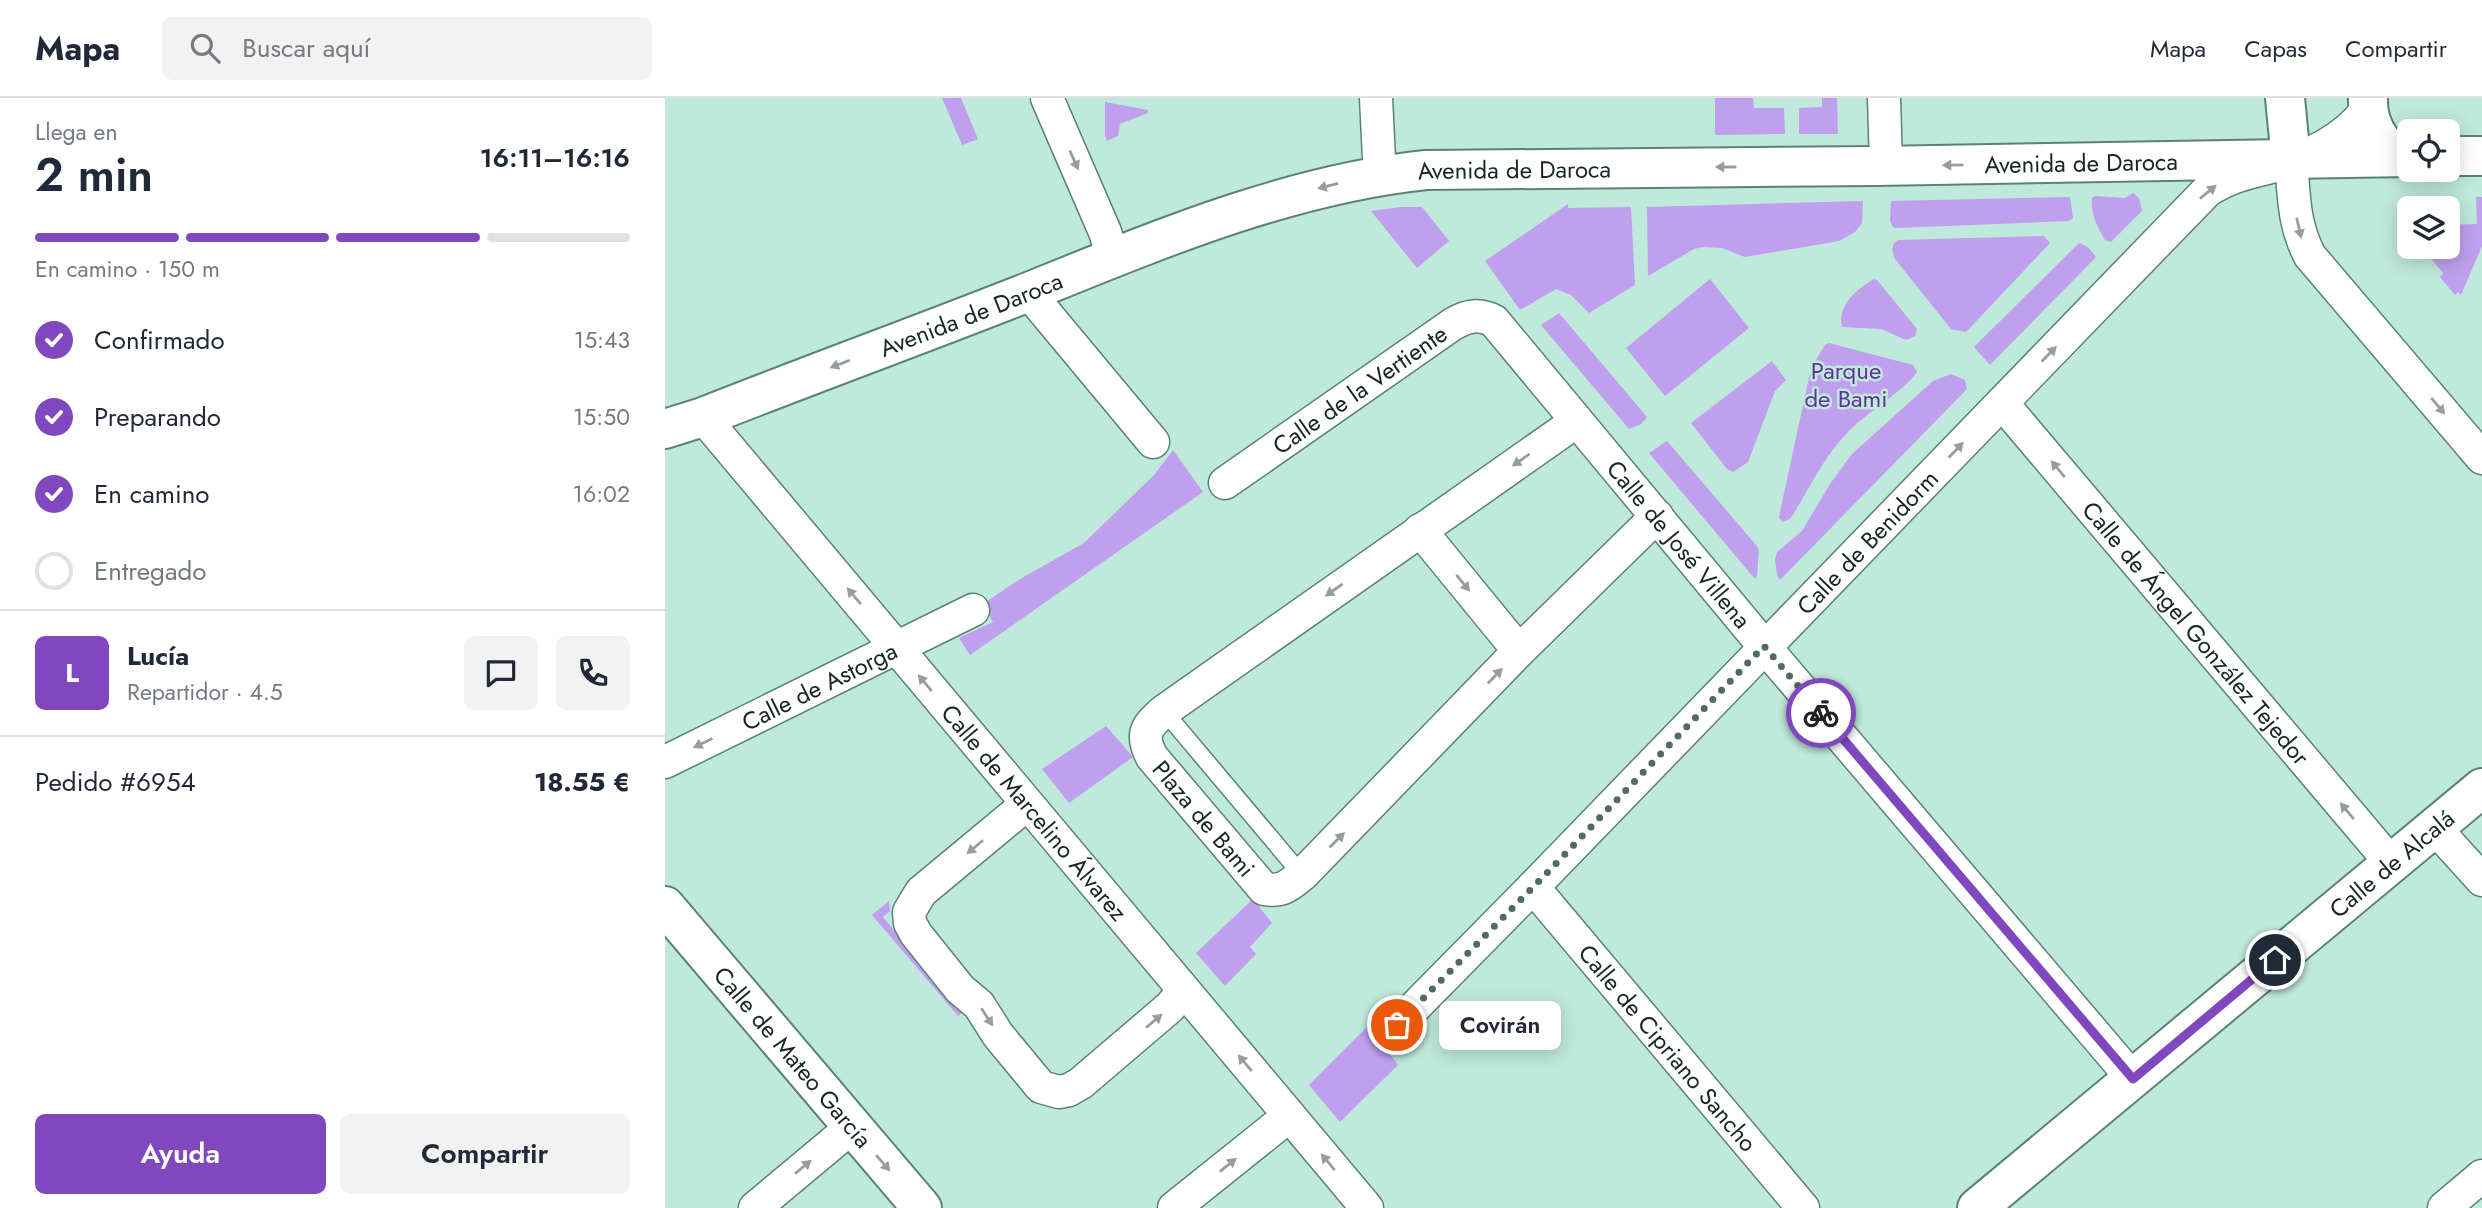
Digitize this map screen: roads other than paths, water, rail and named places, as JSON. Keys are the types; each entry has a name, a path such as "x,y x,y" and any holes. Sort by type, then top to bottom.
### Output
{"main road":[{"path":"2285,98 2291,160"},
{"path":"2368,103 2372,126 2389,151 2397,154"},
{"path":"2460,156 2482,156"},
{"name":"Avenida de Daroca","path":"665,429 703,417 1109,259 1277,200 1325,186 1385,174 1426,170 2397,157"},
{"name":"Calle de Alcalá","path":"1982,1207 2482,788"},
{"name":"Calle de Mateo García","path":"665,906 922,1208"}],"street":[{"path":"1047,98 1105,232 1109,259"},
{"path":"1376,98 1378,159 1385,174"},
{"path":"1884,98 1886,166"},
{"name":"Calle de Benidorm","path":"1397,1025 2207,191 2227,178 2291,160 2333,141 2358,122 2368,103"},
{"path":"2291,160 2299,236 2310,256 2482,458"},
{"path":"1028,292 1153,442"},
{"name":"Calle de la Vertiente","path":"1225,483 1460,320 1469,316 1487,317 1499,326"},
{"name":"Calle de José Villena","path":"1499,326 1764,646 2133,1079"},
{"name":"Calle de Ángel González Tejedor","path":"2002,403 2391,863"},
{"name":"Calle de Marcelino Álvarez","path":"703,417 1367,1208"},
{"name":"Plaza de Bami","path":"1577,421 1151,722 1145,733 1146,745 1161,767 1264,889 1277,891 1302,875 1519,651 1657,516"},
{"path":"1420,530 1519,651"},
{"name":"Calle de Astorga","path":"665,762 973,610"},
{"path":"1027,804 921,892 909,912 910,923 916,934 960,989 979,1004 998,1035 1041,1087 1059,1092 1081,1083 1170,1007 1183,991"},
{"path":"2434,827 2482,880"},
{"name":"Calle de Cipriano Sancho","path":"1533,887 1803,1208"},
{"path":"1174,1208 1289,1116"},
{"path":"755,1208 852,1127"},
{"path":"2444,1208 2482,1176"}],"place":[{"name":"Covirán","path":"1397,1025"}],"park label":[{"name":"Parque de Bami","path":"1846,384"}]}
